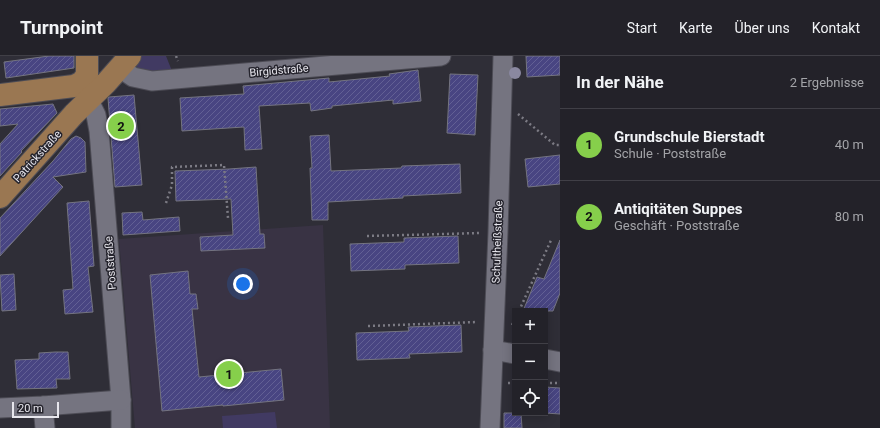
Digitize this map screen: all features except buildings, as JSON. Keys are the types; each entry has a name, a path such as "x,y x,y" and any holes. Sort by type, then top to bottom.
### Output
{"main road":[{"path":"0,95 74,86 82,82 87,63"},
{"name":"Patrickstraße","path":"0,197 122,66"}],"street":[{"name":"Birgidstraße","path":"122,66 134,77 152,82 442,56"},
{"name":"Schultheißstraße","path":"490,428 503,56"},
{"path":"87,63 100,70 108,72 122,66"},
{"name":"Patrickstraße","path":"82,108 87,63"},
{"name":"Poststraße","path":"82,108 96,115 99,131 121,400 121,428"},
{"path":"493,350 512,353"},
{"path":"548,360 560,362"},
{"path":"0,408 121,400"},
{"path":"43,406 45,428"}],"path":[{"path":"502,100 555,145 560,145"},
{"path":"166,203 172,184 172,167 224,165 228,218"},
{"path":"367,236 498,232"},
{"path":"520,308 552,238"},
{"path":"368,326 494,322"},
{"path":"548,383 560,383"}],"shaded area":[{"path":"140,56 166,56 172,71 153,74 138,70 136,64"},
{"path":"323,225 330,428 135,428 119,239"},
{"path":"275,412 277,428 223,428 222,416"}],"place":[{"name":"Antiqitäten Suppes","path":"121,126"},
{"name":"Grundschule Bierstadt","path":"229,374"}]}
